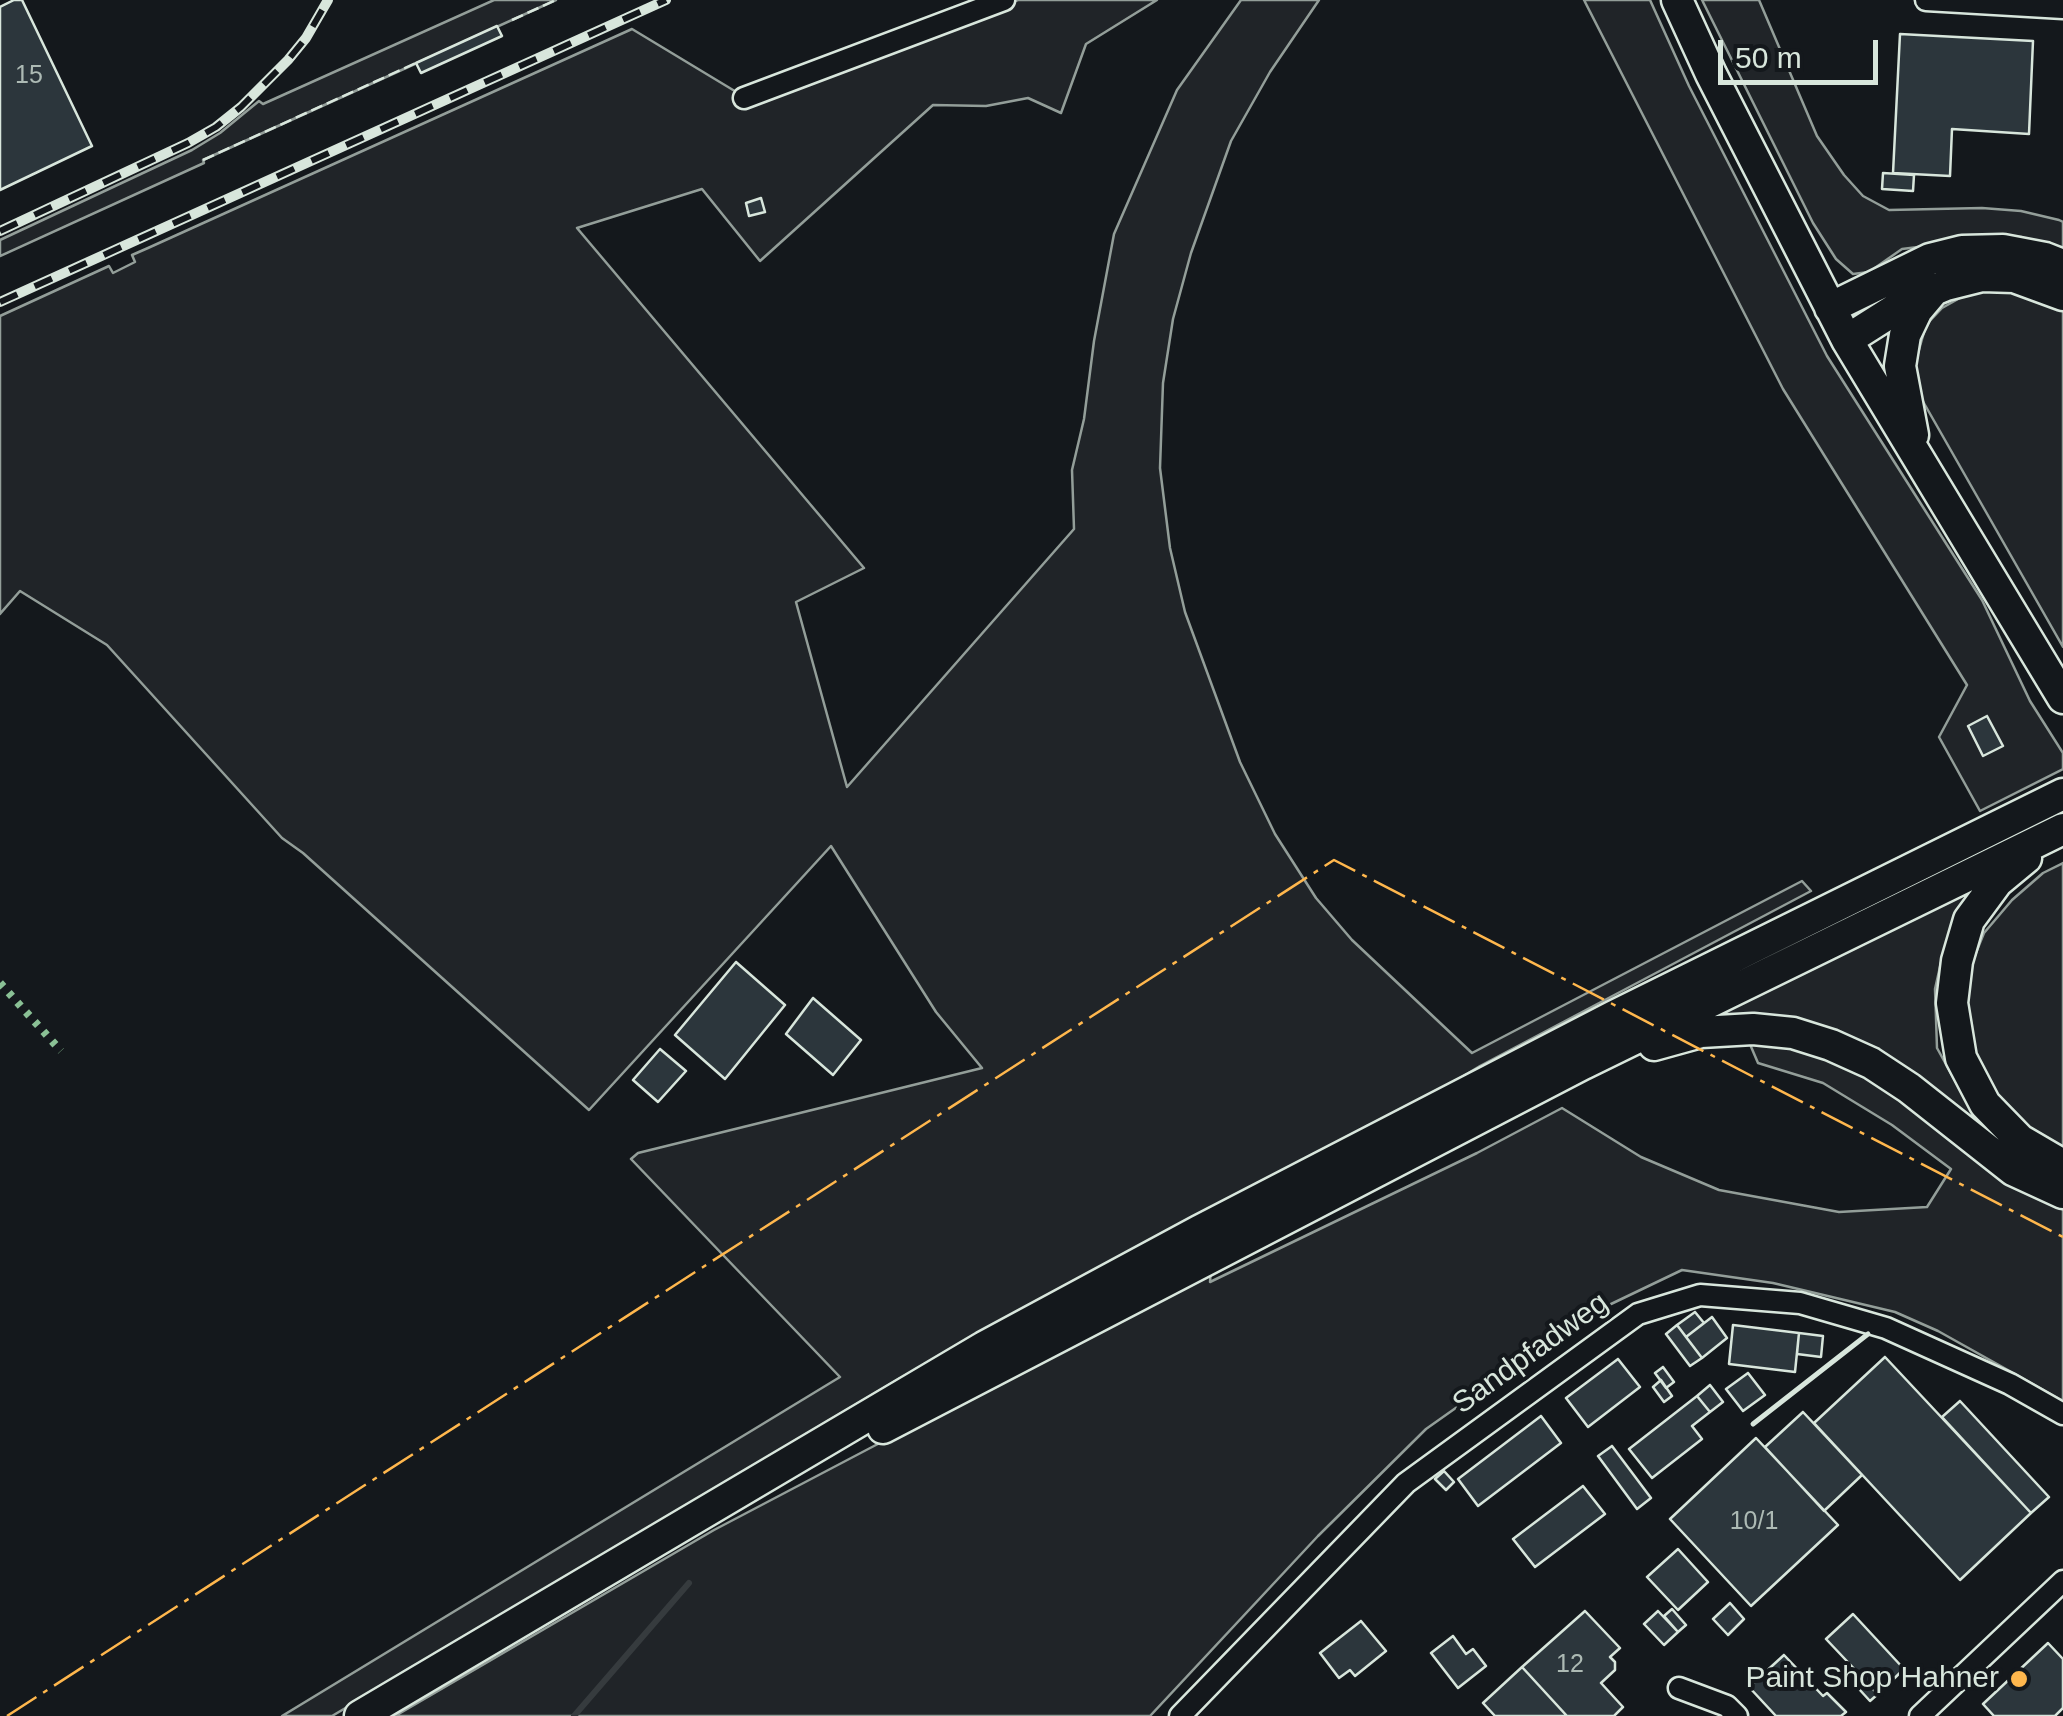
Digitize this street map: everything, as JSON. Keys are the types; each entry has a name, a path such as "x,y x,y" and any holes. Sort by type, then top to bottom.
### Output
{"main road":[{"path":"1678,0 1711,74 1847,340 2063,698"},
{"path":"1830,308 1930,259 1962,251 2003,250 2063,265"},
{"path":"1847,340 1910,300 1982,276 2014,277 2063,295"},
{"path":"1920,462 1900,366 1905,335 1917,310 1934,290"},
{"path":"370,1710 898,1396 1182,1240 1695,976 2063,794"},
{"path":"370,1710 958,1388 1583,1064 2061,830"},
{"path":"2061,830 1997,882 1969,920 1957,961 1952,1003 1961,1058 1986,1104 2020,1140 2063,1164"},
{"path":"1583,1064 1701,1032 1754,1029 1794,1033 1871,1064 1909,1088 2013,1170 2063,1192"}],"street":[{"path":"744,98 1004,0"},
{"path":"1926,0 2063,8"},
{"name":"Sandpfadweg","path":"1180,1716 1406,1483 1638,1314 1700,1295 1800,1303 1886,1328 2010,1384 2063,1414"},
{"path":"1920,1716 2063,1581"},
{"path":"1678,1688 1727,1706 1736,1716"}],"shaded area":[{"path":"494,0 556,0 0,256 0,240 192,150 259,101 263,104"},
{"path":"1018,0 1157,0 1086,44 1061,113 1028,98 986,106 933,105 760,261 702,189 577,228 864,568 796,602 847,787 1074,529 1072,470 1114,234 1177,90 1241,0 1319,0 1270,72 1231,141 1191,253 1173,319 1163,383 1160,468 1170,548 1185,612 1240,762 1275,834 1316,898 1352,940 1472,1053 1802,881 1811,891 902,1377 332,1716 282,1716 840,1377 631,1159 638,1153 982,1068 936,1012 831,846 589,1110 282,838 107,645 20,591 0,614 0,316 109,266 113,273 135,262 132,255 632,29 738,93 906,44"},
{"path":"1584,0 1650,0 1689,86 1827,356 1982,600 2030,701 2063,753 2063,769 1980,811 1939,737 1967,685 1783,389"},
{"path":"1702,0 1759,0 1817,136 1863,196 1889,210 1982,208 2021,211 2059,220 2063,222 2063,254 2021,237 1982,239 1902,249 1869,272 1853,274 1836,259 1813,223"},
{"path":"1994,287 2063,310 2063,647 1921,398 1913,371 1926,325 1942,308 1967,294"},
{"path":"2063,863 2063,1149 2017,1121 1997,1098 1972,1046 1966,1012 1969,970 1984,933 2012,900 2043,873"},
{"path":"1963,889 1979,891 1961,916 1942,958 1935,989 1937,1048 1970,1108 1994,1138 1928,1089 1717,1021 1712,1011"},
{"path":"1749,1042 1789,1045 1849,1066 2016,1187 2063,1204 2063,1401 1938,1331 1895,1312 1773,1283 1682,1270 1586,1316 1426,1429 1318,1536 1150,1716 395,1716 714,1530 1211,1269 1210,1282 1562,1108 1641,1157 1719,1190 1839,1212 1927,1207 1951,1169 1892,1125 1823,1083 1758,1063"}],"building":[{"path":"22,0 92,146 0,190 0,7"},
{"path":"497,26 502,36 421,73 416,63"},
{"path":"1900,34 2033,41 2029,134 1952,129 1950,176 1893,173"},
{"path":"1883,173 1914,175 1913,191 1882,189"},
{"path":"761,198 765,212 749,216 746,203"},
{"path":"1987,716 2003,746 1983,756 1968,726"},
{"path":"736,962 785,1005 725,1079 675,1035"},
{"path":"813,998 861,1040 833,1075 786,1034"},
{"path":"660,1049 686,1071 658,1102 633,1080"},
{"path":"1695,1312 1704,1323 1686,1337 1677,1325"},
{"path":"1712,1317 1727,1338 1702,1358 1686,1337"},
{"path":"1677,1325 1702,1358 1690,1366 1666,1334"},
{"path":"1733,1325 1799,1333 1795,1372 1729,1364"},
{"path":"1799,1333 1823,1336 1821,1357 1797,1354"},
{"path":"1885,1357 2031,1513 1960,1580 1814,1423"},
{"path":"1618,1359 1640,1387 1588,1427 1566,1398"},
{"path":"1663,1367 1674,1382 1666,1388 1655,1373"},
{"path":"1748,1373 1765,1395 1743,1411 1726,1389"},
{"path":"1661,1380 1672,1396 1664,1402 1653,1387"},
{"path":"1710,1385 1723,1402 1710,1412 1697,1396"},
{"path":"1697,1396 1710,1412 1692,1426 1702,1439 1652,1478 1629,1449"},
{"path":"1960,1401 2049,1497 2031,1513 1942,1417"},
{"path":"1803,1412 1862,1475 1824,1511 1765,1447"},
{"path":"1541,1416 1561,1443 1478,1506 1458,1479"},
{"path":"1756,1438 1838,1525 1751,1606 1670,1519"},
{"path":"1612,1446 1651,1498 1637,1509 1598,1456"},
{"path":"1444,1471 1454,1482 1446,1490 1435,1479"},
{"path":"1583,1486 1605,1514 1535,1567 1513,1539"},
{"path":"1678,1549 1708,1582 1678,1610 1647,1577"},
{"path":"1730,1603 1744,1619 1728,1635 1713,1619"},
{"path":"1672,1609 1686,1625 1678,1632 1664,1616"},
{"path":"1585,1611 1620,1648 1610,1657 1615,1670 1601,1683 1623,1707 1614,1716 1567,1716 1522,1667"},
{"path":"1658,1611 1678,1632 1664,1645 1644,1624"},
{"path":"1853,1614 1904,1669 1878,1694 1826,1639"},
{"path":"1361,1621 1386,1651 1355,1676 1350,1670 1339,1678 1320,1653"},
{"path":"1453,1636 1466,1654 1473,1649 1486,1666 1458,1688 1431,1653"},
{"path":"2048,1643 2063,1659 2063,1708 2055,1716 1994,1716 1983,1704"},
{"path":"1784,1655 1823,1696 1827,1693 1846,1712 1841,1716 1776,1716 1749,1687"},
{"path":"1522,1667 1567,1716 1495,1716 1483,1703"},
{"path":"1866,1682 1878,1694 1870,1701 1859,1689"}],"waterway":[{"path":"574,1716 689,1583"}],"railway":[{"path":"0,231 216,127 288,60 328,0"},
{"path":"0,302 666,0"}],"hedge":[{"path":"0,983 61,1051"}],"fence":[{"path":"512,20 556,0"},
{"path":"203,160 416,63"}],"wall":[{"path":"1753,1424 1868,1334"}],"power":[{"path":"7,1716 1334,860 2063,1237"}],"place":[{"name":"Paint Shop Hahner","path":"2019,1679"}]}
